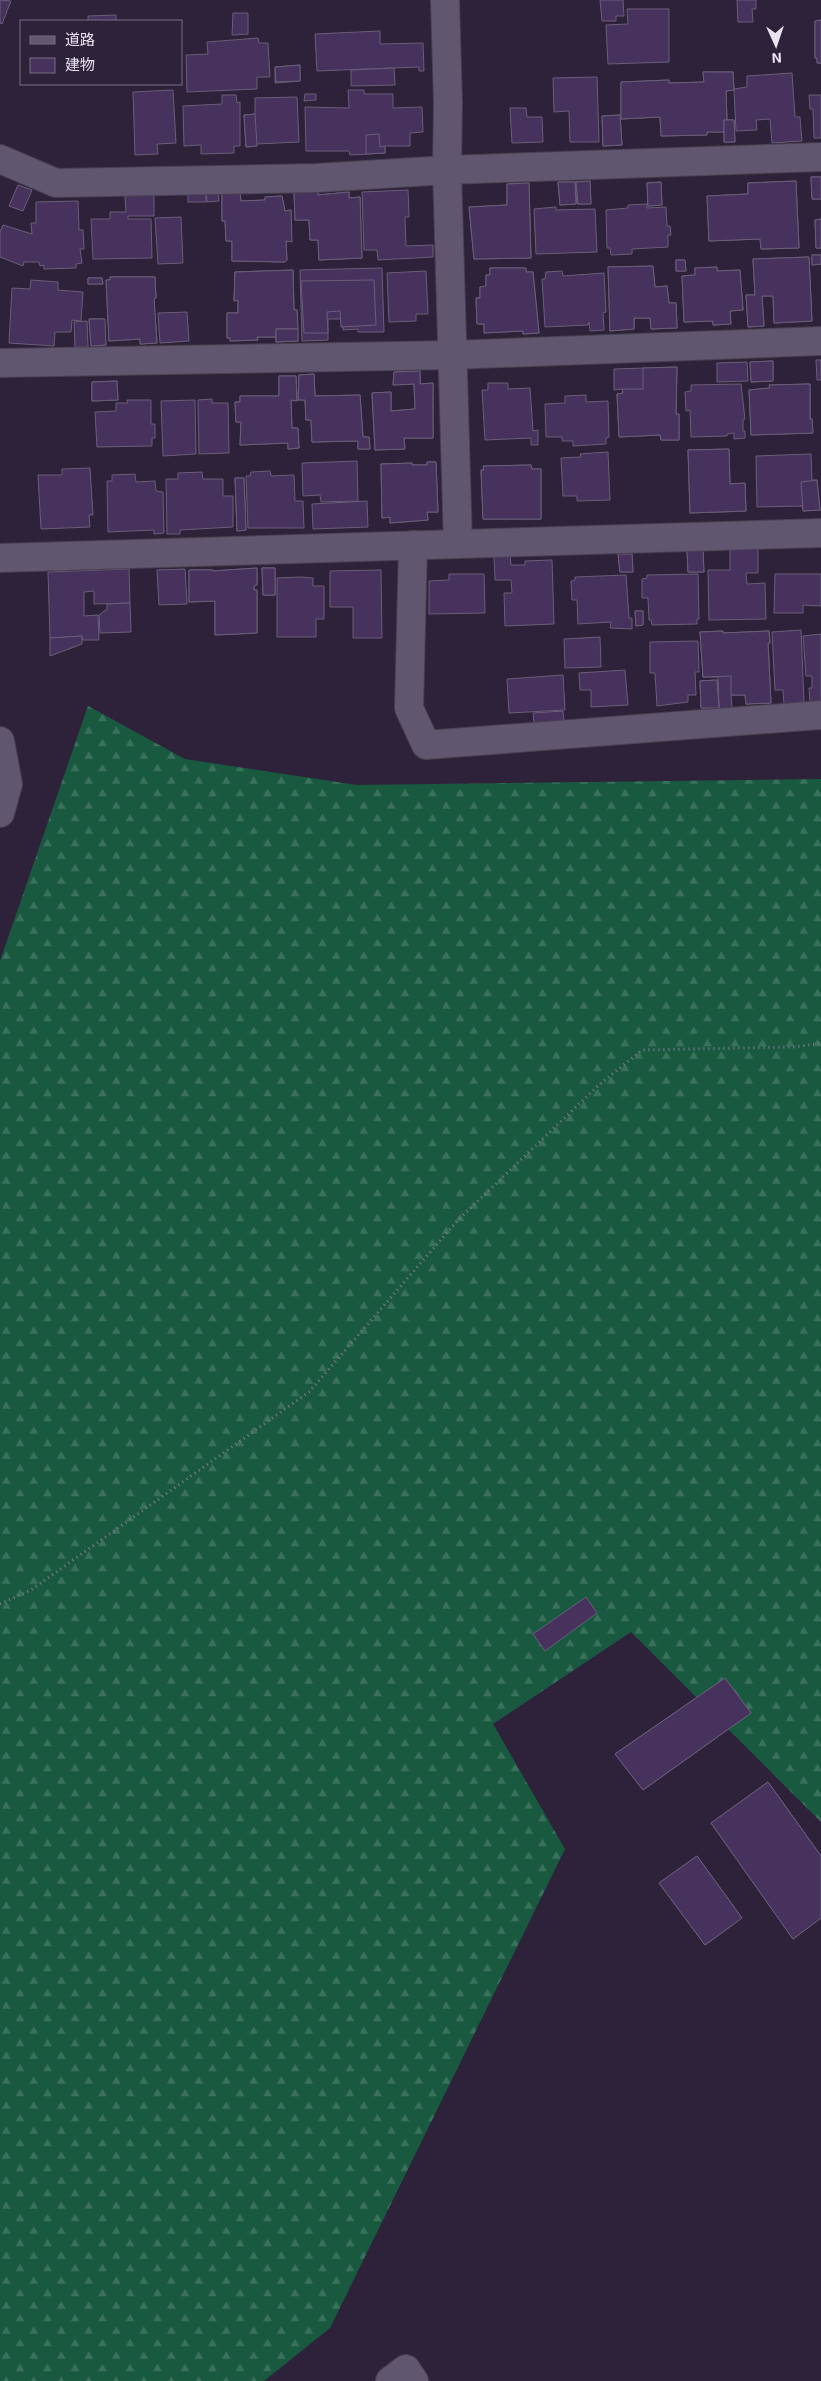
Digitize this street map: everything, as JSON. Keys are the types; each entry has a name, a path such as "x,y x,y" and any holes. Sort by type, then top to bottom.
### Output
{"street":[{"path":"445,0 448,103 447,170 458,544"},
{"path":"0,160 56,182 316,178 447,170 821,157"},
{"path":"0,364 452,355 821,341"},
{"path":"0,558 821,533"},
{"path":"413,545 410,708 426,745 821,715"},
{"path":"0,813 8,784 1,751"},
{"path":"390,2381 406,2370 414,2381"}],"path":[{"path":"0,1604 30,1590 309,1392 458,1220 599,1084 642,1050 794,1047 821,1043"}],"green space":[{"path":"88,706 185,759 357,785 821,779 821,1822 631,1632 493,1724 565,1849 330,2328 264,2381 0,2381 0,961"}],"building":[{"path":"0,0 11,1 2,24 0,23"},
{"path":"600,0 623,0 624,16 616,16 616,21 602,21"},
{"path":"737,0 756,0 756,9 752,9 753,22 738,22"},
{"path":"627,9 669,9 669,62 608,64 606,25 628,24"},
{"path":"233,13 248,13 248,34 232,35"},
{"path":"116,15 116,20 88,20 88,16"},
{"path":"821,20 821,63 817,63 817,58 815,58 815,21"},
{"path":"821,20 821,63 817,63 817,58 815,58 815,21"},
{"path":"380,31 380,44 423,43 424,71 419,71 419,67 317,71 315,34"},
{"path":"258,38 259,43 268,43 270,77 257,77 257,89 187,92 186,55 208,54 207,42"},
{"path":"300,65 300,81 275,83 275,67"},
{"path":"300,65 300,81 276,82 275,67"},
{"path":"394,68 395,85 351,86 351,70"},
{"path":"703,72 733,72 734,89 747,87 747,76 792,73 795,117 800,117 802,141 772,143 770,119 756,120 757,130 736,131 734,90 726,91 727,120 734,120 735,142 724,142 724,132 707,132 707,135 661,136 660,117 621,119 621,82 669,80 669,83 704,82"},
{"path":"703,72 733,72 734,90 726,91 727,120 724,120 724,132 707,132 707,135 661,136 660,117 621,119 621,82 669,80 669,83 704,82"},
{"path":"597,77 599,142 570,142 569,111 554,112 553,78"},
{"path":"173,90 176,143 157,144 158,154 135,155 133,92"},
{"path":"348,90 364,90 364,94 393,94 393,108 422,107 423,132 410,133 410,146 385,146 385,153 350,155 349,151 306,151 305,107 349,108"},
{"path":"305,94 316,94 316,100 304,101"},
{"path":"222,95 236,95 237,103 240,102 240,146 234,146 234,153 201,154 201,145 184,146 183,106 222,104"},
{"path":"809,95 821,95 821,138 814,138 813,109 810,109"},
{"path":"297,97 299,142 256,144 257,146 246,147 244,115 255,114 255,98"},
{"path":"510,108 526,108 527,117 542,117 543,142 512,143"},
{"path":"255,114 257,146 246,147 244,115"},
{"path":"620,115 622,145 603,146 602,116"},
{"path":"620,115 622,145 603,146 602,116"},
{"path":"724,120 734,120 735,142 724,142"},
{"path":"379,134 380,147 385,146 385,153 366,154 366,135"},
{"path":"811,177 821,177 821,199 812,199"},
{"path":"811,177 821,177 821,199 812,199"},
{"path":"590,181 591,204 577,204 575,182"},
{"path":"590,181 591,204 578,204 576,182"},
{"path":"796,181 799,248 761,249 760,239 709,241 707,196 748,194 748,183"},
{"path":"796,181 799,248 761,249 760,239 709,241 707,196 748,194 748,183"},
{"path":"558,182 575,182 576,204 560,205"},
{"path":"558,182 575,182 576,204 560,205"},
{"path":"661,182 662,205 648,206 647,183"},
{"path":"661,182 662,205 648,206 647,183"},
{"path":"529,183 531,258 474,259 469,207 507,205 507,184"},
{"path":"529,183 531,258 474,259 469,207 507,205 507,184"},
{"path":"18,185 32,190 23,211 9,206"},
{"path":"408,190 409,217 405,217 406,246 433,245 433,257 378,260 377,250 364,250 362,192"},
{"path":"188,192 206,192 206,202 188,202"},
{"path":"206,192 218,192 219,201 207,202"},
{"path":"294,192 318,192 318,195 349,192 349,198 360,197 362,258 319,260 318,240 310,240 309,220 295,220"},
{"path":"294,192 318,192 318,195 349,192 349,198 360,197 362,258 319,260 318,240 310,240 309,220 295,220"},
{"path":"222,193 240,193 241,201 265,200 265,197 282,196 285,211 291,210 291,241 286,241 287,260 285,262 232,261 232,241 226,241 225,221 222,221"},
{"path":"222,193 240,193 241,201 265,200 265,197 282,196 285,211 291,210 292,242 286,241 287,260 285,262 232,261 232,241 226,241 225,221 222,221"},
{"path":"154,195 154,216 128,216 128,219 151,219 152,258 93,259 91,219 110,219 110,212 126,212 125,196"},
{"path":"78,201 79,230 83,230 84,249 80,249 82,263 76,264 76,268 44,269 44,265 40,266 39,262 24,262 23,266 0,257 0,232 3,225 32,234 31,223 36,223 36,202"},
{"path":"647,204 647,208 666,207 667,226 670,226 671,235 668,235 668,247 632,249 632,254 611,255 610,248 607,248 606,210 628,208 628,205"},
{"path":"556,207 556,210 595,209 597,252 536,254 534,209"},
{"path":"181,217 183,263 158,264 155,218"},
{"path":"821,219 821,248 816,248 815,220"},
{"path":"821,219 821,248 816,248 815,220"},
{"path":"812,255 821,255 821,264 812,265"},
{"path":"812,255 821,255 821,264 812,265"},
{"path":"809,257 812,321 774,323 773,296 762,296 764,326 748,327 746,295 755,295 753,259"},
{"path":"809,257 812,321 774,323 773,296 762,296 764,326 748,327 746,295 755,295 753,259"},
{"path":"676,260 685,260 686,271 676,271"},
{"path":"676,260 685,260 686,271 676,271"},
{"path":"653,266 655,287 667,286 669,303 676,303 677,328 651,329 650,318 634,318 634,329 610,331 608,267"},
{"path":"653,266 655,287 667,286 669,303 676,303 677,328 651,329 650,318 634,318 634,329 610,331 608,267"},
{"path":"717,267 717,271 740,270 743,310 730,311 731,324 713,325 713,321 684,322 682,276 695,275 695,268"},
{"path":"717,267 717,271 740,270 743,310 730,311 731,324 713,325 713,321 684,322 682,276 695,275 695,268"},
{"path":"382,268 384,332 358,332 358,329 343,330 343,319 328,319 328,340 302,341 300,270"},
{"path":"490,268 526,268 526,272 533,272 539,333 523,334 523,331 484,333 484,324 477,324 476,298 480,298 480,287 486,286 486,275 490,275"},
{"path":"490,268 526,268 526,272 533,272 539,333 523,334 523,331 484,333 484,324 477,324 476,298 480,298 480,287 486,286 486,275 490,275"},
{"path":"293,270 294,310 297,310 298,341 276,342 276,337 257,337 258,340 230,341 230,338 227,338 227,313 238,313 238,300 234,301 235,272"},
{"path":"293,270 294,310 297,310 298,329 276,329 276,337 257,337 258,340 230,341 230,338 227,338 227,313 238,313 238,300 234,301 235,272"},
{"path":"426,271 428,314 416,314 416,321 389,322 387,273"},
{"path":"562,271 563,276 604,273 606,312 603,313 604,330 590,331 589,322 588,325 545,327 542,279 545,279 546,272"},
{"path":"110,277 155,277 156,298 154,299 157,343 140,344 140,339 109,341 106,280 110,280"},
{"path":"110,277 155,277 156,298 154,299 157,343 140,344 140,339 109,341 106,280 110,280"},
{"path":"88,278 102,278 103,284 88,284"},
{"path":"88,278 102,278 103,284 88,284"},
{"path":"31,280 58,282 58,290 83,292 81,321 72,320 71,332 55,332 54,346 9,343 12,288 30,289"},
{"path":"374,280 376,325 341,327 340,311 327,312 328,333 304,333 301,281"},
{"path":"187,312 189,341 160,343 158,313"},
{"path":"89,319 104,319 106,345 91,346"},
{"path":"89,319 105,319 106,345 91,346"},
{"path":"87,321 88,347 75,347 74,322"},
{"path":"276,329 298,329 298,341 276,342"},
{"path":"816,360 821,360 821,380 817,380"},
{"path":"773,361 773,381 751,382 750,362"},
{"path":"773,361 773,381 751,382 750,362"},
{"path":"747,362 748,381 717,382 717,363"},
{"path":"677,367 676,414 679,414 679,440 661,440 660,435 619,437 617,394 623,393 622,389 614,390 614,369"},
{"path":"677,367 676,414 679,414 679,440 661,440 660,435 619,437 617,394 623,393 622,389 643,389 643,368"},
{"path":"420,371 420,384 433,383 433,438 404,438 405,449 375,450 372,393 391,392 391,411 415,409 414,384 393,385 394,372"},
{"path":"420,371 420,384 433,383 433,438 404,438 405,449 375,450 372,393 391,392 391,411 415,409 414,384 393,385 394,372"},
{"path":"314,374 315,396 360,395 363,437 369,437 370,449 358,449 358,441 312,442 311,420 306,420 305,400 298,400 299,375"},
{"path":"314,374 315,396 360,395 363,437 369,437 370,449 358,449 358,441 312,442 311,420 306,420 305,400 298,400 299,375"},
{"path":"279,376 296,376 297,401 291,400 292,428 298,428 299,448 288,449 288,443 240,445 241,422 236,422 235,402 240,402 240,396 279,396"},
{"path":"279,376 296,376 297,401 291,400 292,428 298,428 299,448 288,449 288,443 240,445 241,422 236,422 235,402 240,402 240,396 279,396"},
{"path":"117,381 118,400 92,401 92,382"},
{"path":"117,381 118,400 92,401 92,382"},
{"path":"488,383 508,383 508,389 530,388 533,431 538,430 538,445 531,445 531,438 485,440 482,390 488,390"},
{"path":"741,384 745,438 734,439 734,433 727,434 727,436 691,437 690,410 686,411 685,392 691,391 691,385"},
{"path":"810,384 810,419 812,419 813,433 751,435 749,390 770,388 769,385"},
{"path":"810,384 810,419 812,419 813,433 751,435 749,390 770,388 769,385"},
{"path":"586,395 586,402 608,401 609,437 606,438 606,444 573,446 573,441 562,441 562,437 546,437 545,404 565,403 565,396"},
{"path":"212,399 212,403 228,403 229,453 199,454 198,400"},
{"path":"127,400 151,400 151,424 155,424 155,438 152,438 152,446 97,447 95,412 116,411 116,403 128,403"},
{"path":"195,400 196,454 163,456 161,401"},
{"path":"729,449 730,484 745,483 746,511 690,513 688,450"},
{"path":"729,449 730,484 745,483 746,511 690,513 688,450"},
{"path":"608,452 610,500 577,501 577,496 563,496 561,458 581,457 580,454"},
{"path":"811,454 812,480 817,480 820,510 803,511 802,506 757,507 756,456"},
{"path":"357,461 358,501 321,502 320,495 303,496 302,463"},
{"path":"427,462 436,462 438,512 427,512 428,520 390,523 390,517 382,518 381,464 412,463 412,465 427,465"},
{"path":"427,462 436,462 438,512 427,512 428,520 390,523 390,517 382,518 381,464 412,463 412,465 427,465"},
{"path":"531,465 532,469 541,469 541,519 483,519 481,470 484,470 483,466"},
{"path":"531,465 532,469 541,469 541,519 483,519 481,470 484,470 483,466"},
{"path":"90,468 93,515 89,515 90,527 41,529 38,475 62,475 62,469"},
{"path":"270,471 271,476 294,475 295,501 303,501 304,528 248,528 246,476 250,476 251,472"},
{"path":"202,472 203,479 223,479 223,496 233,496 233,527 180,530 180,534 167,534 166,479 178,479 178,473"},
{"path":"135,474 136,482 155,481 156,491 163,492 164,533 154,534 154,530 108,532 107,481 112,481 112,475"},
{"path":"235,478 244,478 246,530 237,531"},
{"path":"235,478 244,478 246,530 237,531"},
{"path":"817,480 820,510 803,511 801,482"},
{"path":"367,501 368,527 313,529 312,504"},
{"path":"758,548 758,573 746,573 747,584 765,583 766,619 709,620 708,570 730,570 730,549"},
{"path":"687,550 703,550 704,572 688,572"},
{"path":"703,550 704,572 688,572 687,551"},
{"path":"618,554 632,554 633,572 620,572"},
{"path":"618,554 632,554 633,572 620,572"},
{"path":"510,555 511,565 525,565 525,561 552,560 554,624 505,626 504,593 512,593 511,580 495,580 494,556"},
{"path":"257,568 257,585 254,586 254,590 257,590 257,633 215,635 215,601 189,602 189,570 213,571"},
{"path":"257,568 257,585 254,586 254,590 257,590 257,633 215,635 215,601 189,602 189,570 213,571"},
{"path":"262,568 275,568 275,595 263,595"},
{"path":"262,568 275,568 275,595 263,595"},
{"path":"129,569 130,603 94,604 94,591 84,592 84,616 98,615 99,640 82,640 82,636 50,638 48,572"},
{"path":"185,569 187,604 159,605 157,570"},
{"path":"381,570 382,638 353,638 353,607 330,607 330,571"},
{"path":"449,574 484,574 485,613 429,614 429,581 449,580"},
{"path":"698,574 699,619 697,619 697,624 652,625 651,620 649,620 648,598 642,598 642,579 647,578 647,575"},
{"path":"775,574 821,574 821,606 803,605 803,613 774,613"},
{"path":"626,575 629,618 632,618 632,629 610,628 611,622 578,624 577,600 572,600 571,581 575,580 575,577"},
{"path":"277,578 313,578 313,586 324,586 324,619 316,619 316,637 277,637"},
{"path":"130,603 131,632 100,633 99,615 107,609 107,604"},
{"path":"635,611 643,611 643,625 636,626"},
{"path":"635,611 643,611 643,625 636,626"},
{"path":"801,630 804,702 784,704 783,690 775,690 772,632"},
{"path":"723,631 723,633 769,631 771,703 746,704 745,695 731,695 732,709 719,709 718,677 703,677 700,632"},
{"path":"723,631 723,633 769,631 771,703 746,704 745,695 731,695 731,676 703,677 700,632"},
{"path":"821,634 821,702 810,703 809,688 812,688 812,676 806,676 803,636"},
{"path":"82,636 82,644 50,656 50,638"},
{"path":"600,637 601,667 565,668 564,639"},
{"path":"698,641 699,672 695,672 696,695 688,695 688,702 657,706 655,673 650,673 650,642"},
{"path":"625,670 628,705 591,707 591,690 580,690 579,673"},
{"path":"563,675 565,710 509,713 507,679"},
{"path":"717,680 719,708 701,708 700,681"},
{"path":"717,680 719,708 701,708 700,681"},
{"path":"563,711 564,721 534,723 533,713"},
{"path":"586,1597 597,1613 545,1651 533,1634"},
{"path":"725,1678 751,1713 643,1790 615,1754"},
{"path":"725,1678 751,1713 643,1790 615,1754"},
{"path":"768,1782 821,1856 821,1918 793,1939 711,1823"},
{"path":"768,1782 821,1856 821,1918 793,1939 711,1823"},
{"path":"697,1856 742,1918 705,1945 659,1883"},
{"path":"697,1856 742,1918 705,1945 659,1883"}]}
